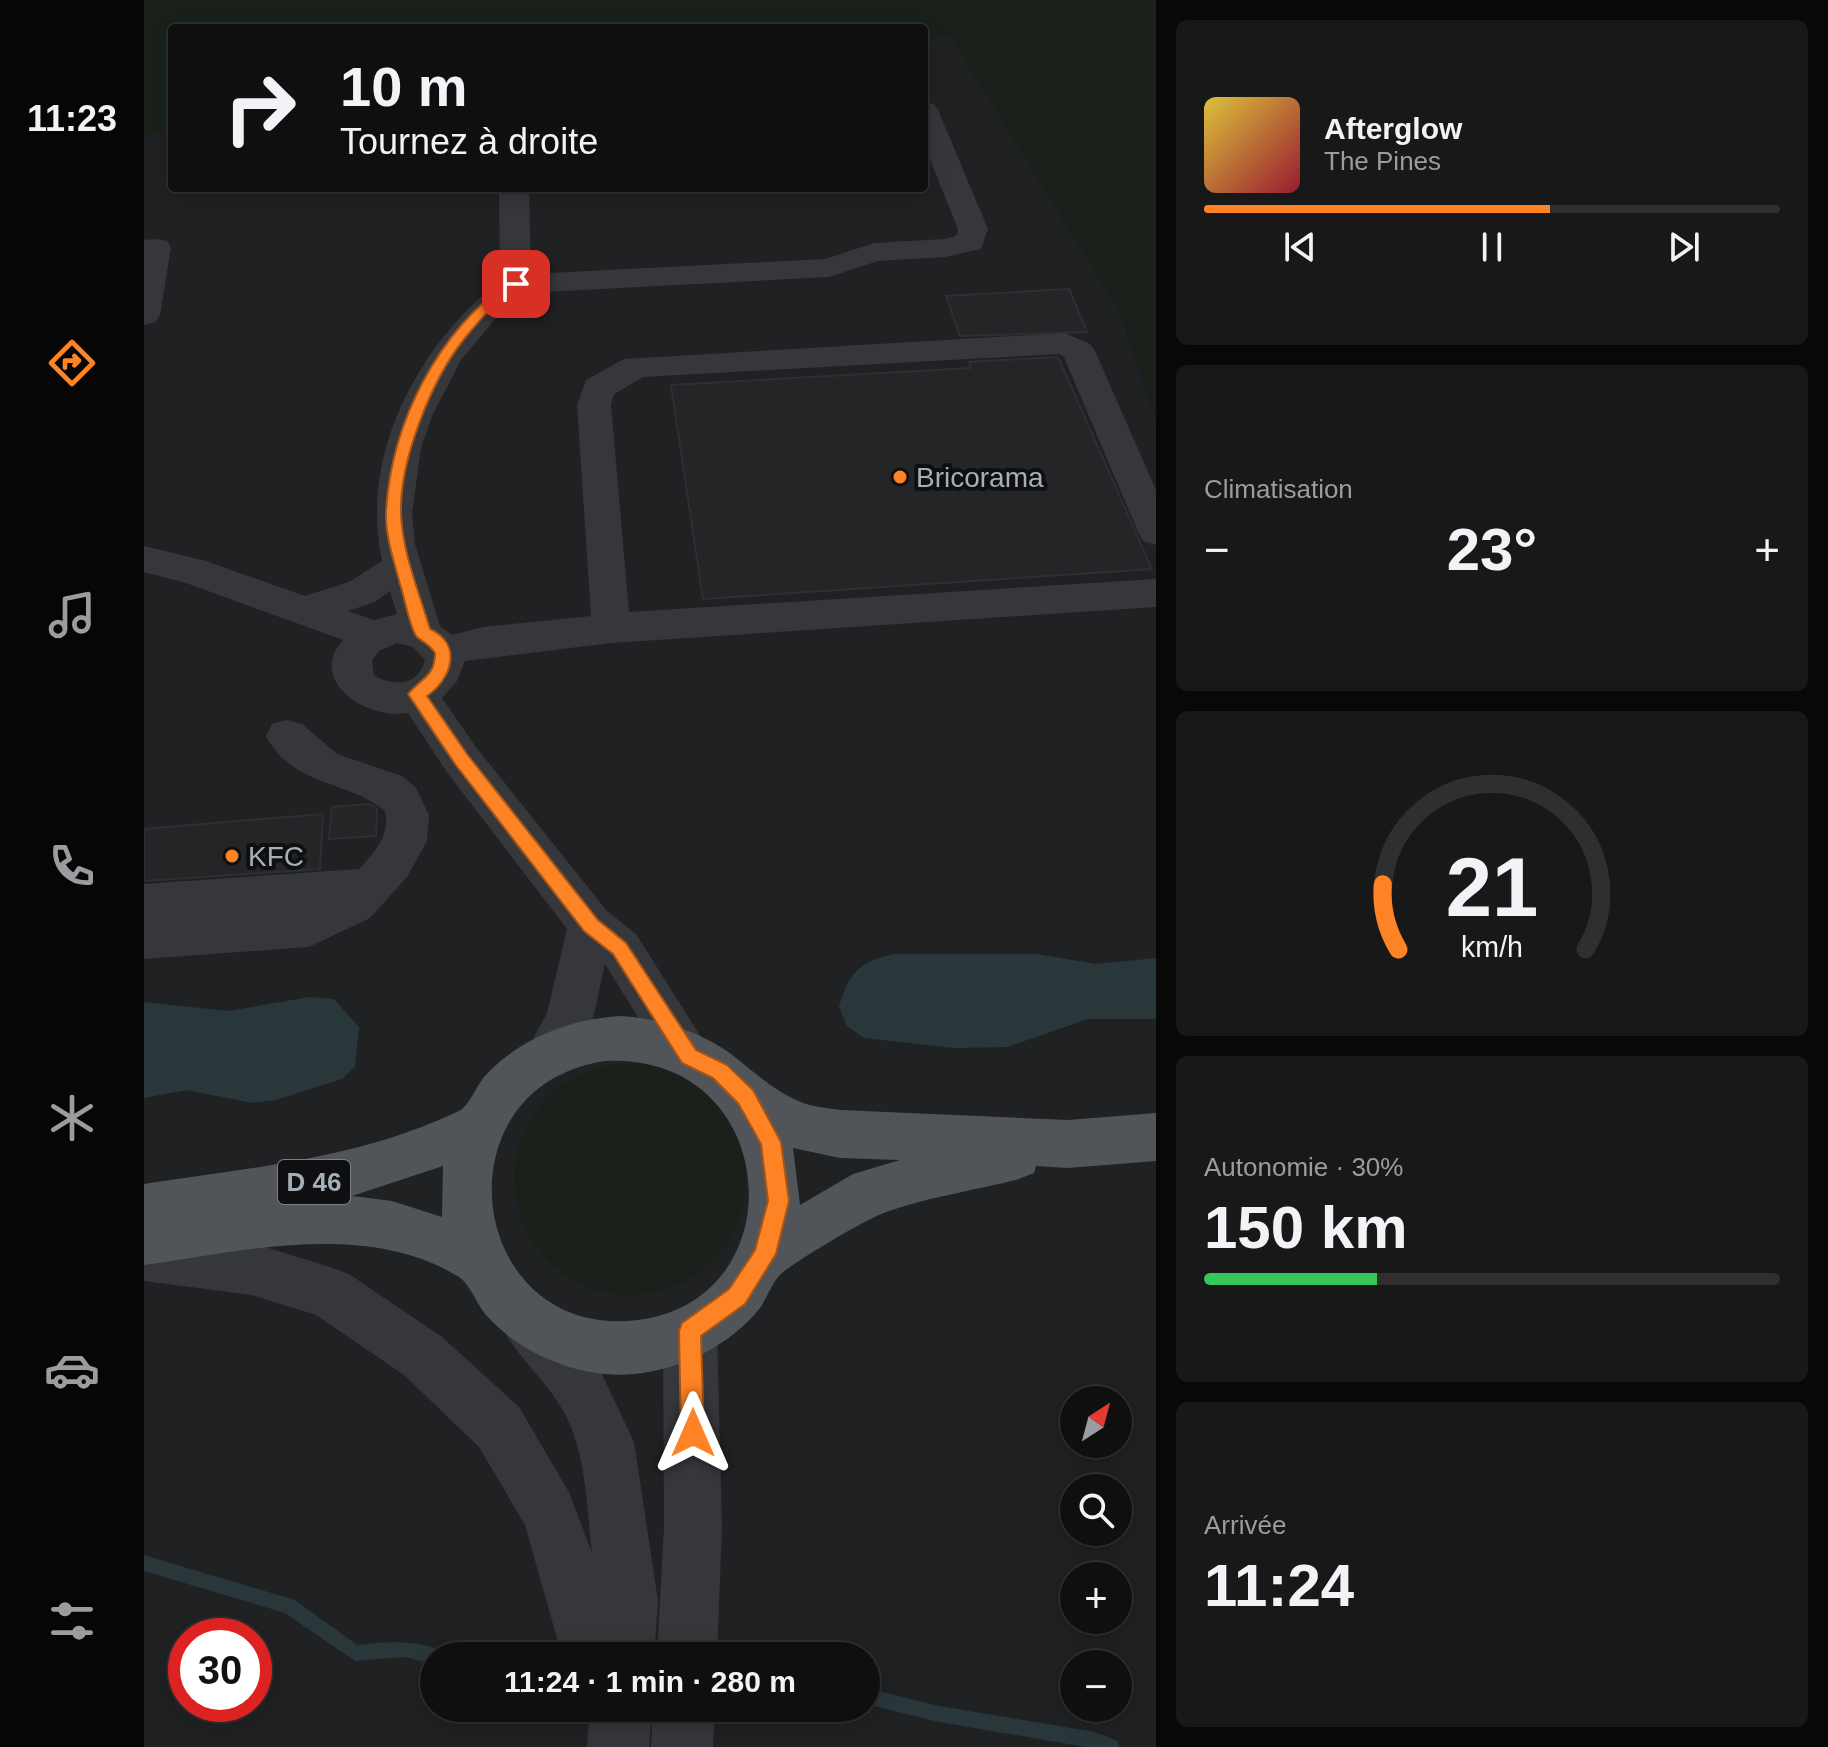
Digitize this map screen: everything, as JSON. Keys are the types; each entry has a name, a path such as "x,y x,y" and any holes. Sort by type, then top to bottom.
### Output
{"main road":[{"path":"746,1096 771,1142 778,1201 765,1254 737,1297 690,1331 633,1346 575,1341 521,1314 484,1272 463,1217 462,1178 477,1127 524,1070 570,1046 608,1039 660,1043 720,1072 746,1096 795,1125 840,1134 1068,1144 1156,1137"},
{"name":"D 46","path":"144,1209 321,1181 418,1152 477,1127"},
{"path":"765,1254 871,1192 1068,1144"},
{"name":"D 46","path":"144,1239 294,1221 379,1224 437,1240 478,1259"}],"street":[{"path":"393,559 443,668 434,683 417,694 397,699 377,697 361,690 349,668 367,641 393,559 394,512 402,461 430,383 459,337 492,300 516,284 829,268 874,252 945,248 970,242 973,229 928,120"},
{"path":"514,192 516,284"},
{"path":"144,249 156,248 144,315"},
{"path":"611,628 594,405 598,388 636,367 1065,343 1078,351 1156,532"},
{"path":"144,559 193,571 292,607 367,641"},
{"path":"292,607 362,592 393,559"},
{"path":"367,641 393,628 433,642 483,642 611,628 1156,593"},
{"path":"417,694 461,759 591,925 620,948 689,1056"},
{"path":"144,939 309,927 354,904 392,864 405,841 408,815 401,800 387,788 322,766 287,736"},
{"path":"144,903 370,887"},
{"path":"547,1058 569,1019 591,925"},
{"path":"144,1255 252,1269 330,1293 423,1356 499,1427 549,1512 574,1585 588,1642"},
{"path":"521,1314 579,1385 606,1442 628,1601 625,1642"},
{"path":"688,1642 693,1528 690,1331"},
{"path":"596,1722 597,1747"},
{"path":"618,1747 620,1722"},
{"path":"682,1747 683,1722"}],"shaded area":[{"path":"144,0 1156,0 1156,417 1119,310 949,33 928,36 928,24 168,24 168,132 144,134"},
{"path":"949,33 1119,310 1156,417 1156,1747 144,1747 144,134 168,132 168,192 928,192 928,36"},
{"path":"894,954 1038,954 1096,964 1156,958 1156,1019 1088,1019 1007,1047 953,1048 864,1038 847,1026 839,1007 843,995 857,970"},
{"path":"310,997 334,999 359,1027 355,1067 342,1079 276,1100 253,1103 186,1090 144,1098 144,1002 228,1011"},
{"path":"630,1063 675,1071 695,1082 712,1097 727,1114 738,1134 746,1179 738,1224 727,1244 712,1261 695,1276 675,1287 630,1295 585,1287 565,1276 548,1261 533,1244 522,1224 514,1179 522,1134 533,1114 548,1097 565,1082 585,1071"}],"building":[{"path":"1069,289 1087,332 960,336 946,296"},
{"name":"Bricorama","path":"1058,357 1152,569 703,599 671,385 971,368 969,362"},
{"path":"369,804 377,809 376,836 329,839 332,807"},
{"name":"KFC","path":"323,814 320,869 144,881 144,829"}],"waterway":[{"path":"144,1563 289,1606 355,1653 404,1649 420,1653"},
{"path":"880,1699 939,1714 1095,1740 1111,1747"}],"place":[{"name":"Bricorama","path":"900,477"},
{"name":"KFC","path":"232,856"}],"route":[{"path":"516,284 492,300 459,337 435,372 415,416 402,461 394,512 397,546 423,632 433,637 443,652 443,668 434,683 417,694 461,759 591,925 620,948 689,1056 720,1072 746,1096 771,1142 778,1201 765,1254 737,1297 690,1331 693,1433"}]}
